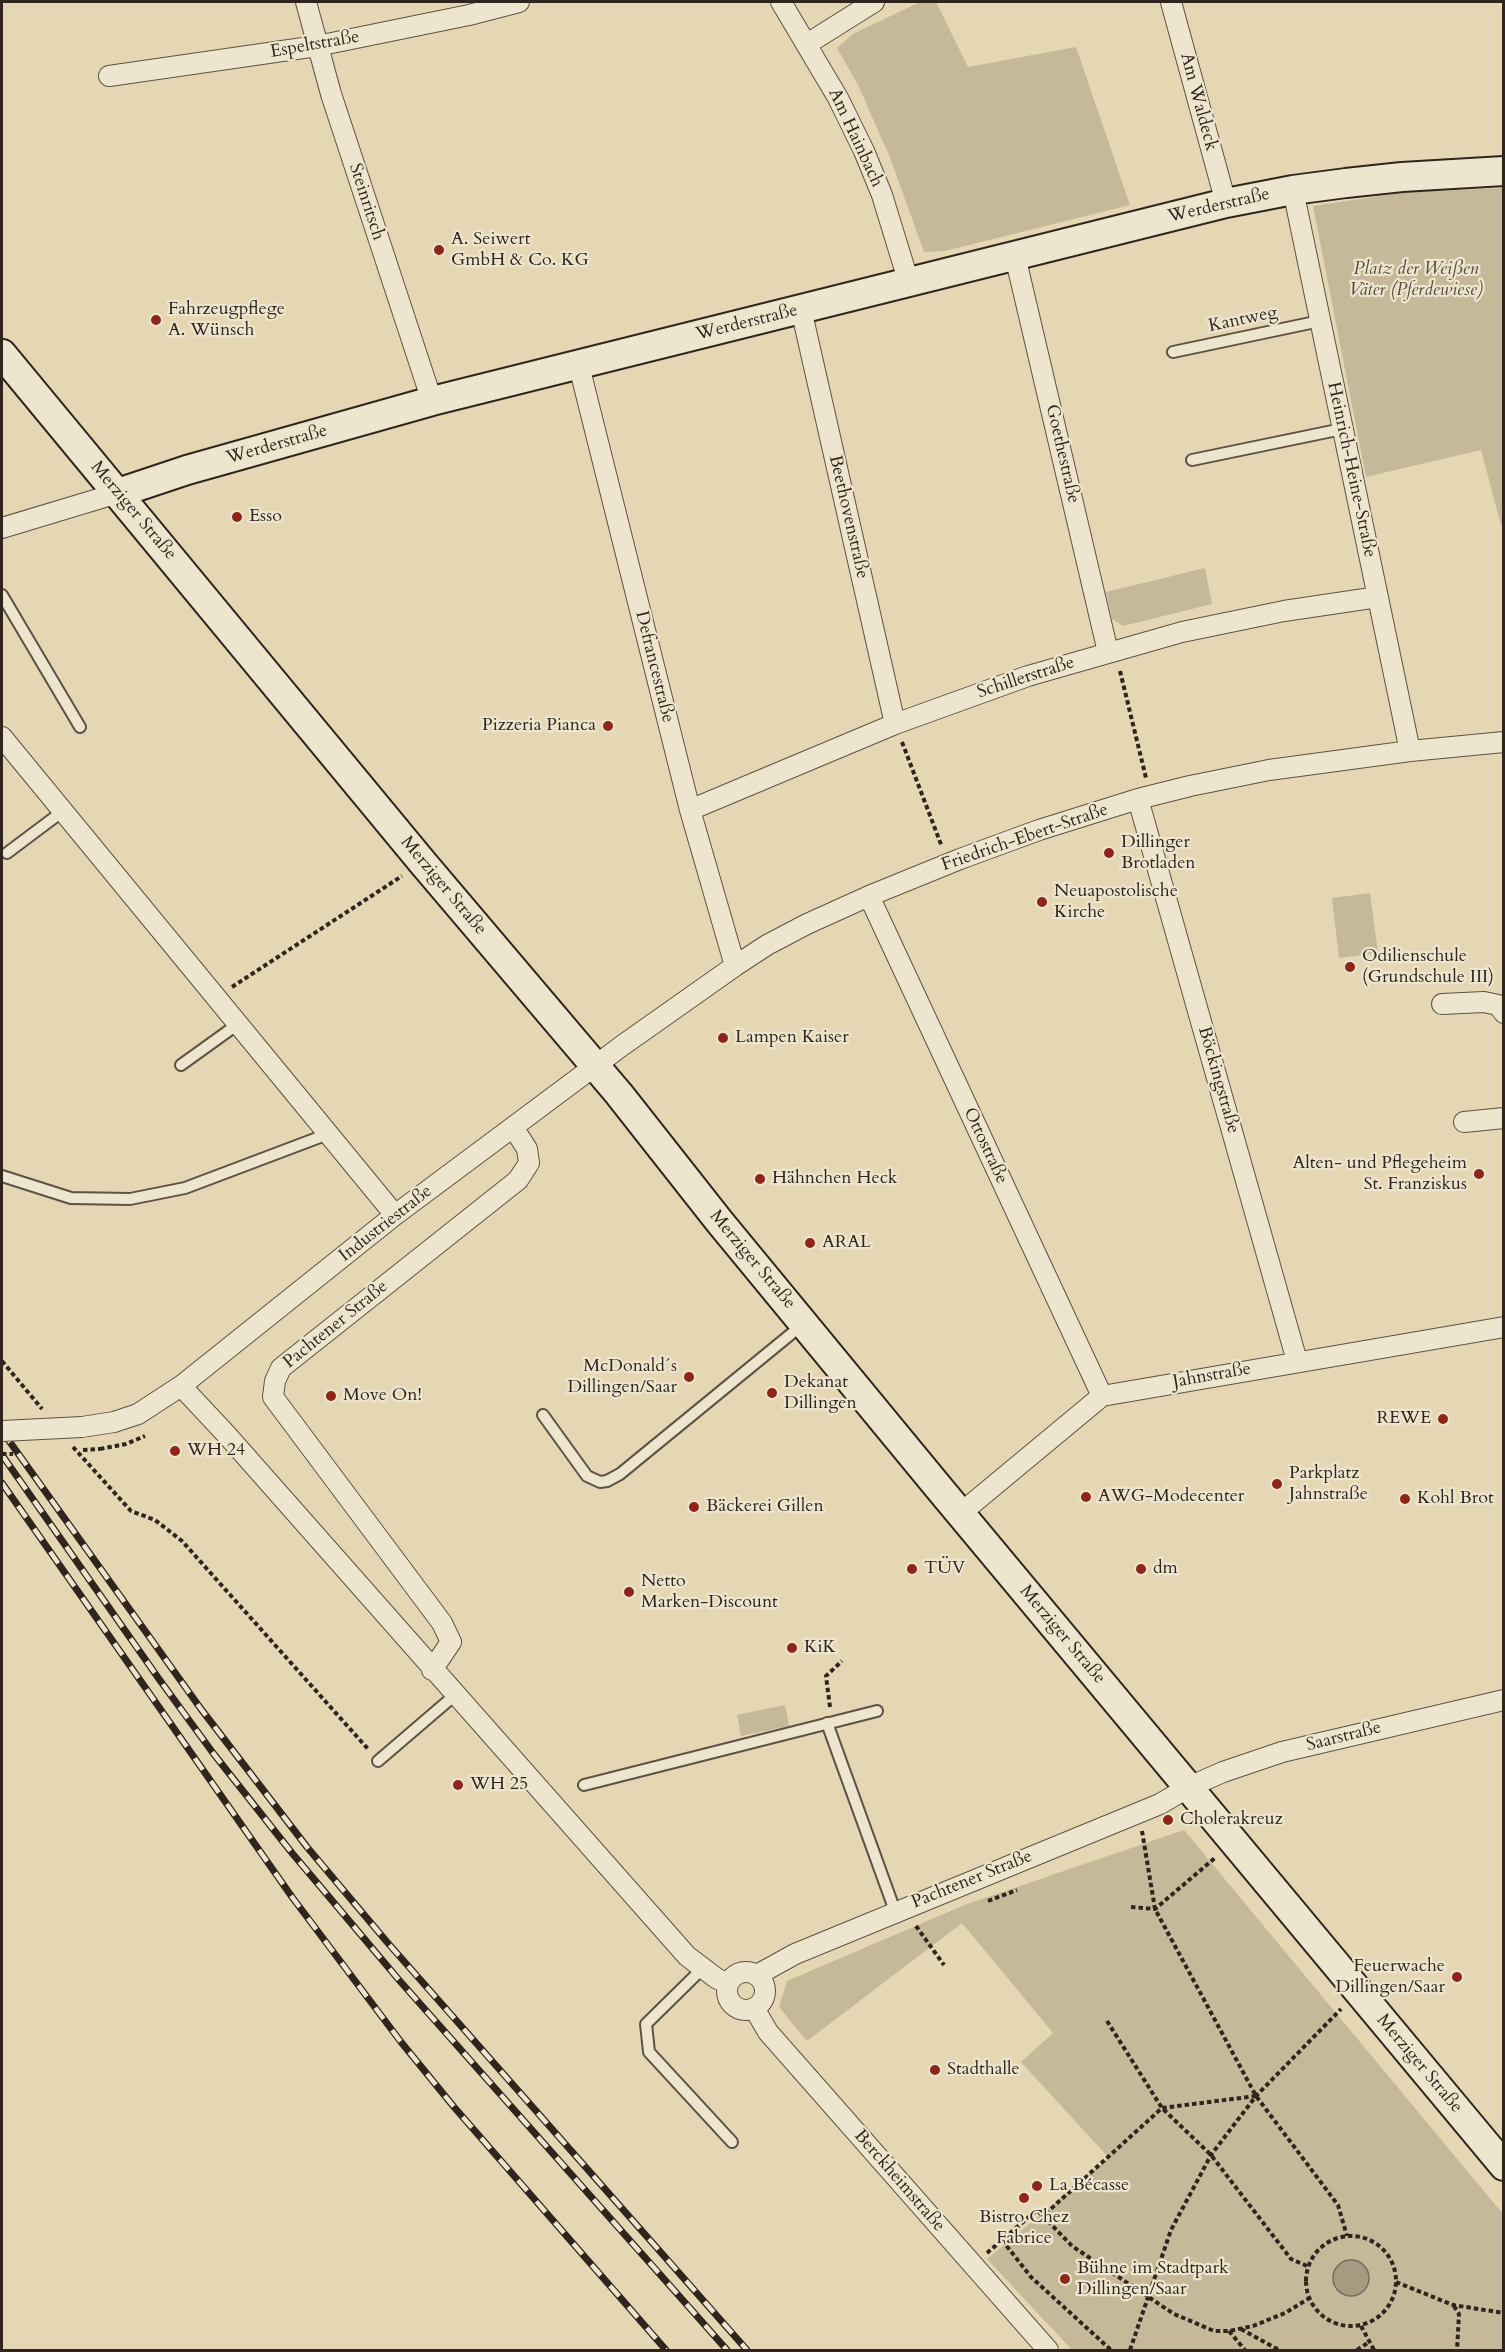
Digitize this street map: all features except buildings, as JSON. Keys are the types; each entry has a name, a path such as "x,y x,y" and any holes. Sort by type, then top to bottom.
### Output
{"main road":[{"name":"Werderstraße","path":"118,494 187,470 432,401 1226,203 1293,190 1402,177 1503,171"},
{"name":"Merziger Straße","path":"2,354 1503,2166"}],"street":[{"name":"Steinritsch","path":"306,2 317,46 432,401"},
{"name":"Espeltstraße","path":"109,76 317,46 519,2"},
{"name":"Am Hainbach","path":"781,2 807,44 864,151 882,195 909,283"},
{"path":"807,44 874,2"},
{"name":"Am Waldeck","path":"1171,2 1226,203"},
{"name":"Heinrich-Heine-Straße","path":"1293,190 1410,751"},
{"name":"Goethestraße","path":"1016,256 1111,651"},
{"name":"Beethovenstraße","path":"801,309 895,724"},
{"name":"Defrancestraße","path":"579,366 690,810 735,966"},
{"name":"Werderstraße","path":"2,528 118,494"},
{"name":"Schillerstraße","path":"690,810 895,724 998,687 1111,651 1182,632 1378,597"},
{"path":"2,737 396,1215"},
{"name":"Friedrich-Ebert-Straße","path":"594,1066 735,966 777,940 869,896 949,863 1039,830 1190,786 1269,770 1503,741"},
{"name":"Böckingstraße","path":"1144,798 1297,1361"},
{"name":"Ottostraße","path":"869,896 1102,1396"},
{"path":"1442,1004 1484,1002 1498,1005 1503,1013"},
{"name":"Industriestraße","path":"2,1431 82,1427 114,1422 138,1414 181,1386 396,1215 594,1066"},
{"path":"1464,1122 1503,1118"},
{"name":"Pachtener Straße","path":"432,1670 451,1642 442,1623 273,1397 274,1381 281,1368 518,1180 529,1163 527,1149 513,1127"},
{"name":"Jahnstraße","path":"961,1513 1102,1396 1503,1327"},
{"path":"181,1386 687,1956 702,1969 728,1984"},
{"name":"Saarstraße","path":"1189,1787 1282,1752 1503,1700"},
{"name":"Pachtener Straße","path":"757,1975 795,1954 1160,1804 1189,1787"},
{"path":"740,1972 752,1972 757,1975 764,1986 763,1999 754,2008 741,2009 731,2002 727,1990 728,1984 740,1972"},
{"name":"Berckheimstraße","path":"754,2008 768,2032 1048,2350"}],"lane":[{"name":"Kantweg","path":"1173,352 1320,321"},
{"path":"1192,460 1342,429"},
{"path":"2,595 80,727"},
{"path":"7,853 63,811"},
{"path":"181,1065 238,1024"},
{"path":"2,1176 71,1198 130,1199 185,1188 328,1134"},
{"path":"543,1415 587,1476 600,1482 608,1481 804,1323"},
{"path":"378,1761 455,1695"},
{"path":"584,1785 877,1710"},
{"path":"830,1722 896,1911"},
{"path":"702,1969 646,2024 649,2052 732,2142"}],"path":[{"path":"1111,651 1144,798"},
{"path":"895,724 949,863"},
{"path":"216,997 423,863"},
{"path":"2,1361 42,1410"},
{"path":"72,1445 131,1511 154,1520 182,1541 378,1761"},
{"path":"830,1722 826,1679 828,1673 842,1661"},
{"path":"1138,1813 1155,1910 1256,2096 1338,2205 1347,2236"},
{"path":"1155,1910 1234,1840"},
{"path":"988,1900 1017,1890"},
{"path":"1131,1906 1155,1910"},
{"path":"921,1932 944,1965"},
{"path":"1130,2350 1171,2230 1211,2155 1256,2096 1359,1992"},
{"path":"1107,2020 1162,2108 1211,2155 1291,2259 1307,2266"},
{"path":"1043,2216 1162,2108 1256,2096"},
{"path":"973,2265 1037,2210 1072,2246 1174,2314 1214,2331 1241,2329 1285,2313 1308,2299"},
{"path":"1347,2236 1363,2237 1376,2243 1387,2254 1394,2267 1396,2282 1394,2297 1386,2310 1375,2320 1361,2326 1345,2327 1329,2322 1316,2312 1308,2299 1305,2282 1307,2266 1316,2251 1330,2240 1347,2236"},
{"path":"1002,2240 1031,2277 1111,2350"},
{"path":"1396,2282 1453,2305 1503,2313"},
{"path":"1453,2305 1459,2314 1457,2350"},
{"path":"1361,2326 1374,2350"},
{"path":"1241,2329 1279,2350"},
{"path":"1229,2331 1245,2350"},
{"path":"1357,2350 1369,2342"}],"green space":[{"path":"920,2 936,2 968,67 1076,47 1130,205 945,251 924,252 891,160 859,87 837,48 853,34"},
{"name":"Platz der Weißen Väter (Pferdewiese)","path":"1503,188 1504,525 1501,525 1481,450 1366,477 1313,206 1408,192"},
{"path":"1205,568 1212,604 1123,626 1112,619 1106,592"},
{"path":"1370,893 1378,953 1339,958 1332,898"},
{"path":"785,1705 789,1726 741,1736 737,1715"},
{"path":"1184,1830 1503,2214 1503,2350 1072,2350 987,2259 1109,2158 1021,2062 1053,2033 962,1923 807,2041 779,2007 787,1981 967,1904"}],"shaded area":[{"path":"1351,2260 1364,2265 1369,2278 1364,2291 1351,2296 1338,2291 1333,2278 1338,2265"}],"railway":[{"path":"2,1431 201,1709 307,1847 387,1942 747,2350"},
{"path":"2,1455 159,1679 213,1753 292,1853 399,1980 727,2350"},
{"path":"2,1483 292,1897 401,2042 454,2107 666,2350"}],"place":[{"name":"A. Seiwert GmbH & Co. KG","path":"439,250"},
{"name":"Fahrzeugpflege A. Wünsch","path":"156,320"},
{"name":"Esso","path":"237,517"},
{"name":"Pizzeria Pianca","path":"608,726"},
{"name":"Dillinger Brotladen","path":"1109,853"},
{"name":"Neuapostolische Kirche","path":"1042,902"},
{"name":"Odilienschule (Grundschule III)","path":"1350,967"},
{"name":"Lampen Kaiser","path":"723,1038"},
{"name":"Alten- und Pflegeheim St. Franziskus","path":"1479,1174"},
{"name":"Hähnchen Heck","path":"760,1179"},
{"name":"ARAL","path":"810,1243"},
{"name":"McDonald´s Dillingen/Saar","path":"689,1377"},
{"name":"Dekanat Dillingen","path":"772,1393"},
{"name":"Move On!","path":"331,1396"},
{"name":"REWE","path":"1443,1419"},
{"name":"WH 24","path":"175,1451"},
{"name":"Parkplatz Jahnstraße","path":"1277,1484"},
{"name":"AWG-Modecenter","path":"1086,1497"},
{"name":"Kohl Brot","path":"1405,1499"},
{"name":"Bäckerei Gillen","path":"694,1507"},
{"name":"TÜV","path":"912,1569"},
{"name":"dm","path":"1141,1569"},
{"name":"Netto Marken-Discount","path":"629,1592"},
{"name":"KiK","path":"792,1648"},
{"name":"WH 25","path":"458,1785"},
{"name":"Cholerakreuz","path":"1168,1820"},
{"name":"Feuerwache Dillingen/Saar","path":"1457,1977"},
{"name":"Stadthalle","path":"935,2070"},
{"name":"La Bécasse","path":"1037,2186"},
{"name":"Bistro Chez Fabrice","path":"1024,2198"},
{"name":"Bühne im Stadtpark Dillingen/Saar","path":"1065,2279"}]}
